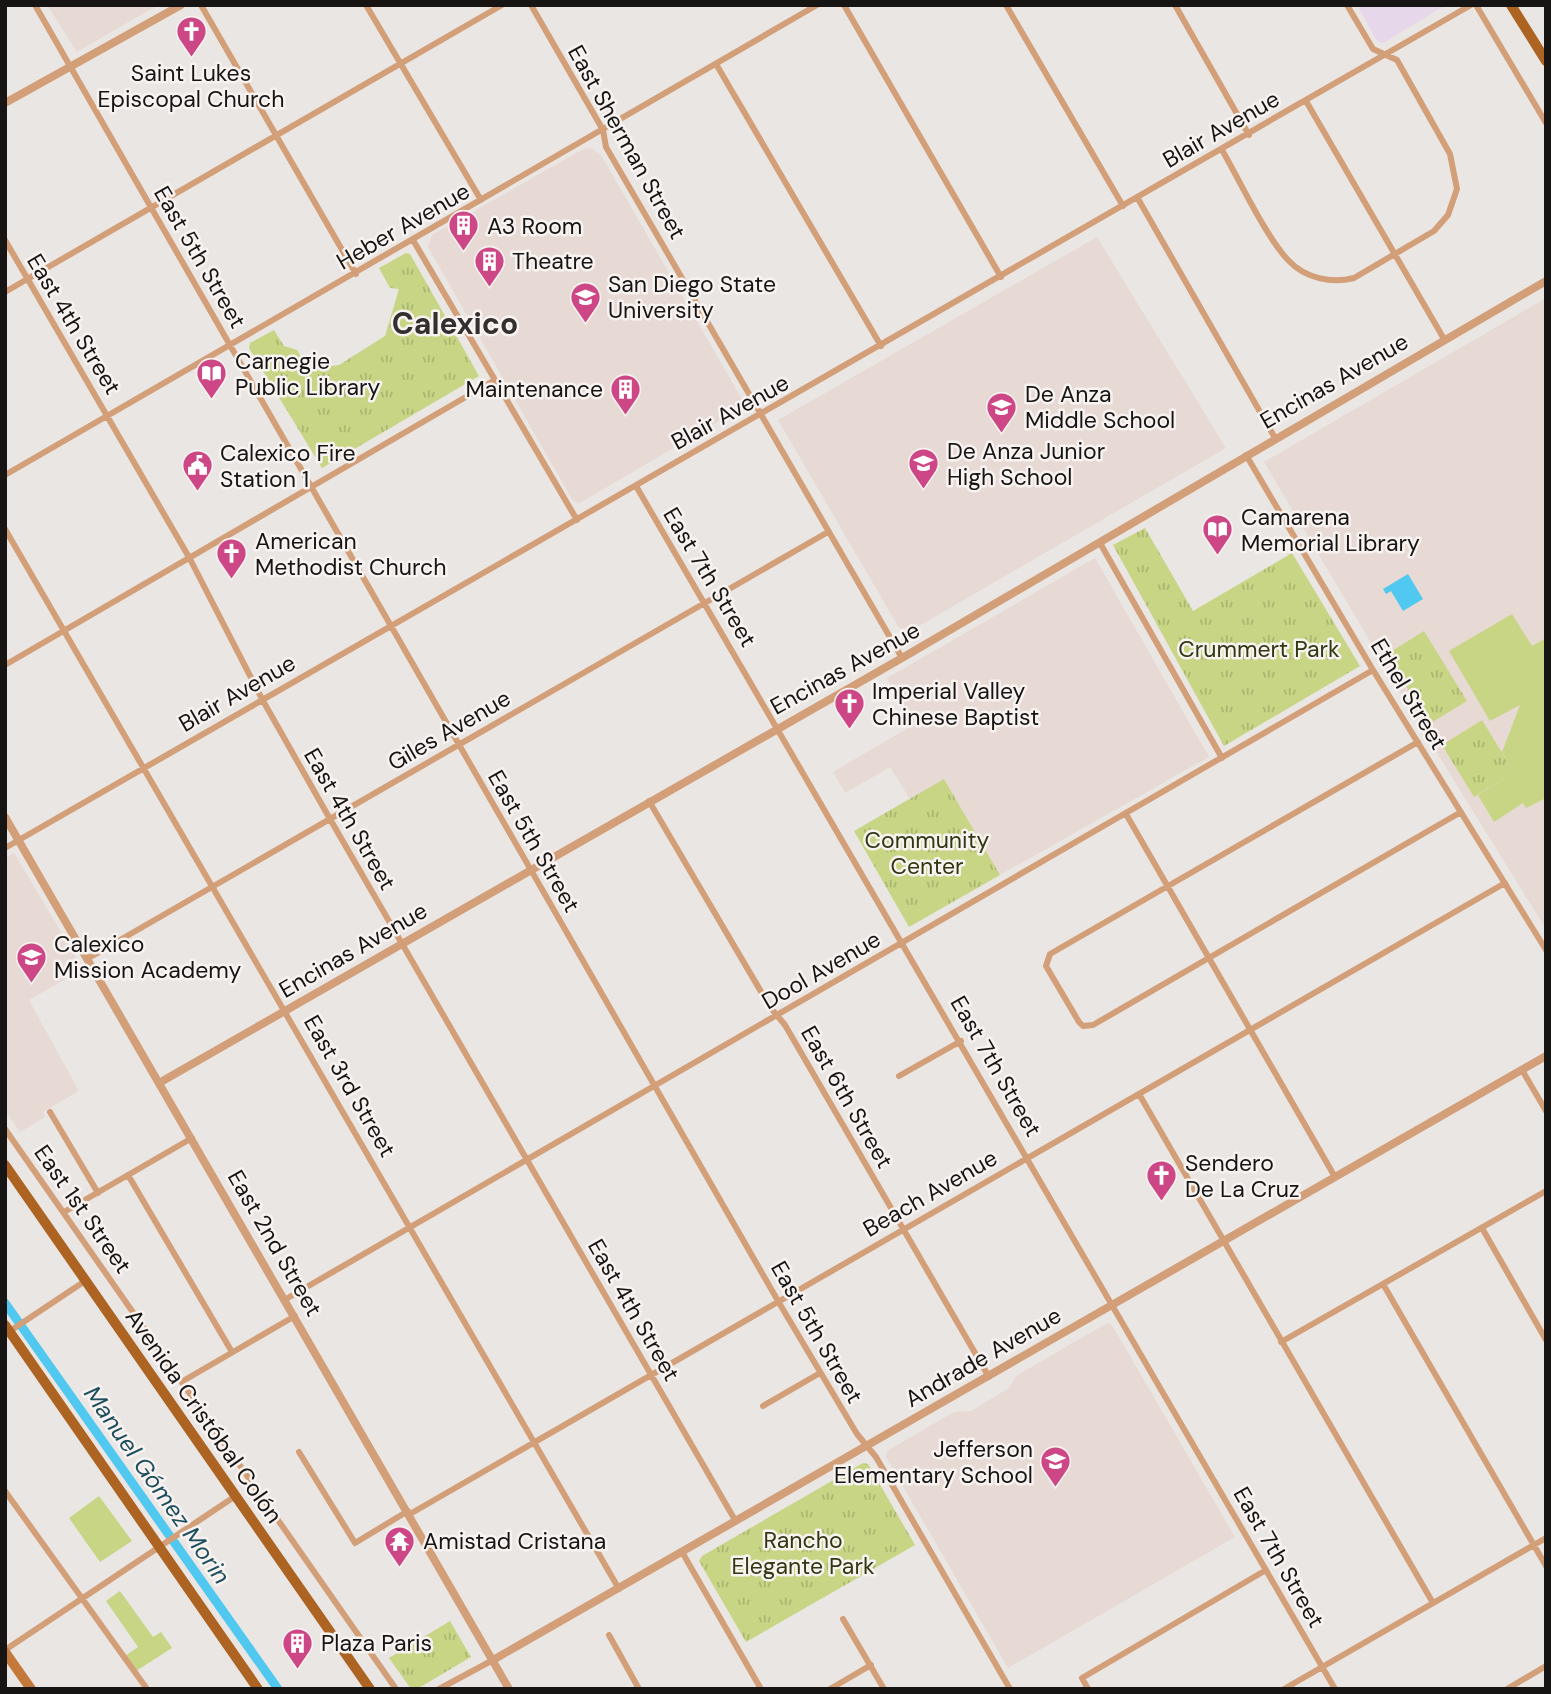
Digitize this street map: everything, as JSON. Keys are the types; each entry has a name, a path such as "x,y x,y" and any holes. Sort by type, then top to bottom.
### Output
{"main road":[{"path":"1511,5 1546,61"},
{"name":"Avenida Cristóbal Colón","path":"5,1165 370,1689"},
{"path":"7,1330 258,1689"},
{"path":"5,1651 31,1689"}],"street":[{"name":"East 5th Street","path":"35,5 778,1301 1010,1689"},
{"path":"5,103 181,5"},
{"path":"201,5 356,274"},
{"path":"366,5 481,200"},
{"path":"5,292 502,5"},
{"name":"East Sherman Street","path":"531,5 603,130 606,147 902,658"},
{"name":"Heber Avenue","path":"5,475 817,5"},
{"path":"844,5 1000,277"},
{"path":"1006,5 1122,206"},
{"path":"1175,5 1249,135"},
{"path":"1222,149 1289,261 1316,278 1345,280 1395,255 1434,231 1448,215 1457,189 1450,154 1396,60 1373,49 1348,5"},
{"path":"1473,5 1546,123"},
{"name":"Blair Avenue","path":"5,848 1473,5"},
{"path":"716,64 881,346"},
{"path":"1306,101 1444,339"},
{"path":"1137,197 1275,438"},
{"name":"East 4th Street","path":"5,240 190,559 262,699 330,819 735,1520"},
{"path":"413,240 577,520"},
{"name":"Encinas Avenue","path":"159,1083 902,658 1246,454 1546,281"},
{"path":"5,665 495,380"},
{"name":"Ethel Street","path":"1246,454 1373,670 1546,950"},
{"name":"East 7th Street","path":"636,486 961,1041 1335,1689"},
{"name":"East 3rd Street","path":"5,529 619,1588"},
{"name":"Giles Avenue","path":"87,959 828,532"},
{"path":"1100,543 1222,758"},
{"name":"Dool Avenue","path":"286,1299 1373,670"},
{"path":"1418,742 1050,954 1046,965 1079,1022 1087,1026 1461,812"},
{"name":"East 6th Street","path":"649,801 904,1228 989,1377"},
{"path":"1126,814 1335,1177"},
{"name":"East 2nd Street","path":"5,817 509,1689"},
{"name":"Beach Avenue","path":"299,1452 355,1543 1505,883"},
{"path":"899,1076 961,1041"},
{"name":"Andrade Avenue","path":"439,1689 989,1377 1546,1056"},
{"path":"1522,1070 1546,1111"},
{"path":"1139,1094 1433,1603"},
{"path":"50,1112 98,1193"},
{"name":"East 1st Street","path":"5,1129 396,1689"},
{"path":"64,1212 192,1138"},
{"path":"128,1175 232,1352"},
{"path":"1282,1342 1546,1191"},
{"path":"1482,1228 1546,1340"},
{"path":"7,1330 85,1281"},
{"path":"1383,1284 1546,1566"},
{"path":"183,1381 295,1316"},
{"path":"764,1406 820,1373"},
{"path":"5,1491 147,1689"},
{"path":"5,1651 234,1497"},
{"path":"1284,1689 1546,1538"},
{"path":"682,1552 761,1689"},
{"path":"1088,1689 1082,1678 1266,1570"},
{"path":"843,1619 884,1689"},
{"path":"609,1635 639,1689"},
{"path":"830,1689 871,1665"},
{"path":"1507,1689 1546,1666"}],"shaded area":[{"path":"47,5 158,5 77,52"},
{"path":"1357,5 1446,5 1383,43 1377,41"},
{"name":"San Diego State University","path":"585,148 593,149 601,155 743,401 740,409 580,503 573,501 428,247 432,235"},
{"name":"De Anza Middle School","path":"1097,237 1226,448 912,630 899,628 778,420"},
{"path":"1546,298 1546,929 1419,724 1264,462"},
{"path":"1095,558 1209,757 1000,875 945,781 911,801 890,767 845,793 833,772 913,725 887,678"},
{"name":"Calexico Mission Academy","path":"14,853 83,969 29,1000 79,1091 43,1112 45,1117 20,1132 5,1111 5,858"},
{"name":"Jefferson Elementary School","path":"1107,1323 1112,1325 1235,1537 1008,1668 886,1457 887,1451 954,1412 971,1411 1009,1388 1016,1376"}],"green space":[{"path":"406,253 410,254 479,376 322,468 249,348 250,343 274,330 284,346 297,350 302,358 332,366 339,365 385,336 399,289 390,288 379,268"},
{"name":"Crummert Park","path":"1145,528 1193,611 1292,553 1360,666 1224,746 1113,545"},
{"path":"1512,614 1532,646 1546,638 1546,798 1526,808 1523,803 1494,822 1478,795 1514,772 1502,752 1520,705 1490,721 1449,651"},
{"path":"1424,631 1467,701 1429,724 1387,654"},
{"path":"1482,720 1514,772 1474,797 1442,745"},
{"name":"Community Center","path":"944,779 1000,875 909,927 854,831"},
{"name":"Rancho Elegante Park","path":"863,1463 868,1464 915,1545 746,1642 699,1561 702,1556"},
{"path":"99,1496 132,1541 100,1562 69,1518"},
{"path":"120,1591 153,1637 161,1632 172,1648 136,1671 125,1656 138,1647 106,1601"},
{"path":"450,1621 471,1657 417,1689 411,1689 389,1658"}],"water":[{"path":"1408,574 1423,599 1403,611 1391,591 1386,594 1383,589"}],"waterway":[{"name":"Manuel Gómez Morin","path":"5,1303 278,1689"}],"place":[{"name":"Saint Lukes Episcopal Church","path":"191,59"},
{"name":"A3 Room","path":"464,253"},
{"name":"Theatre","path":"489,288"},
{"name":"San Diego State University","path":"585,324"},
{"name":"Carnegie Public Library","path":"212,401"},
{"name":"Maintenance","path":"626,416"},
{"name":"De Anza Middle School","path":"1002,434"},
{"name":"De Anza Junior High School","path":"924,491"},
{"name":"Calexico Fire Station 1","path":"197,493"},
{"name":"Camarena Memorial Library","path":"1218,557"},
{"name":"American Methodist Church","path":"232,581"},
{"name":"Imperial Valley Chinese Baptist","path":"849,731"},
{"name":"Calexico Mission Academy","path":"31,984"},
{"name":"Sendero De La Cruz","path":"1162,1203"},
{"name":"Jefferson Elementary School","path":"1056,1489"},
{"name":"Amistad Cristana","path":"400,1568"},
{"name":"Plaza Paris","path":"298,1670"}],"district":[{"name":"Calexico","path":"455,324"}]}
